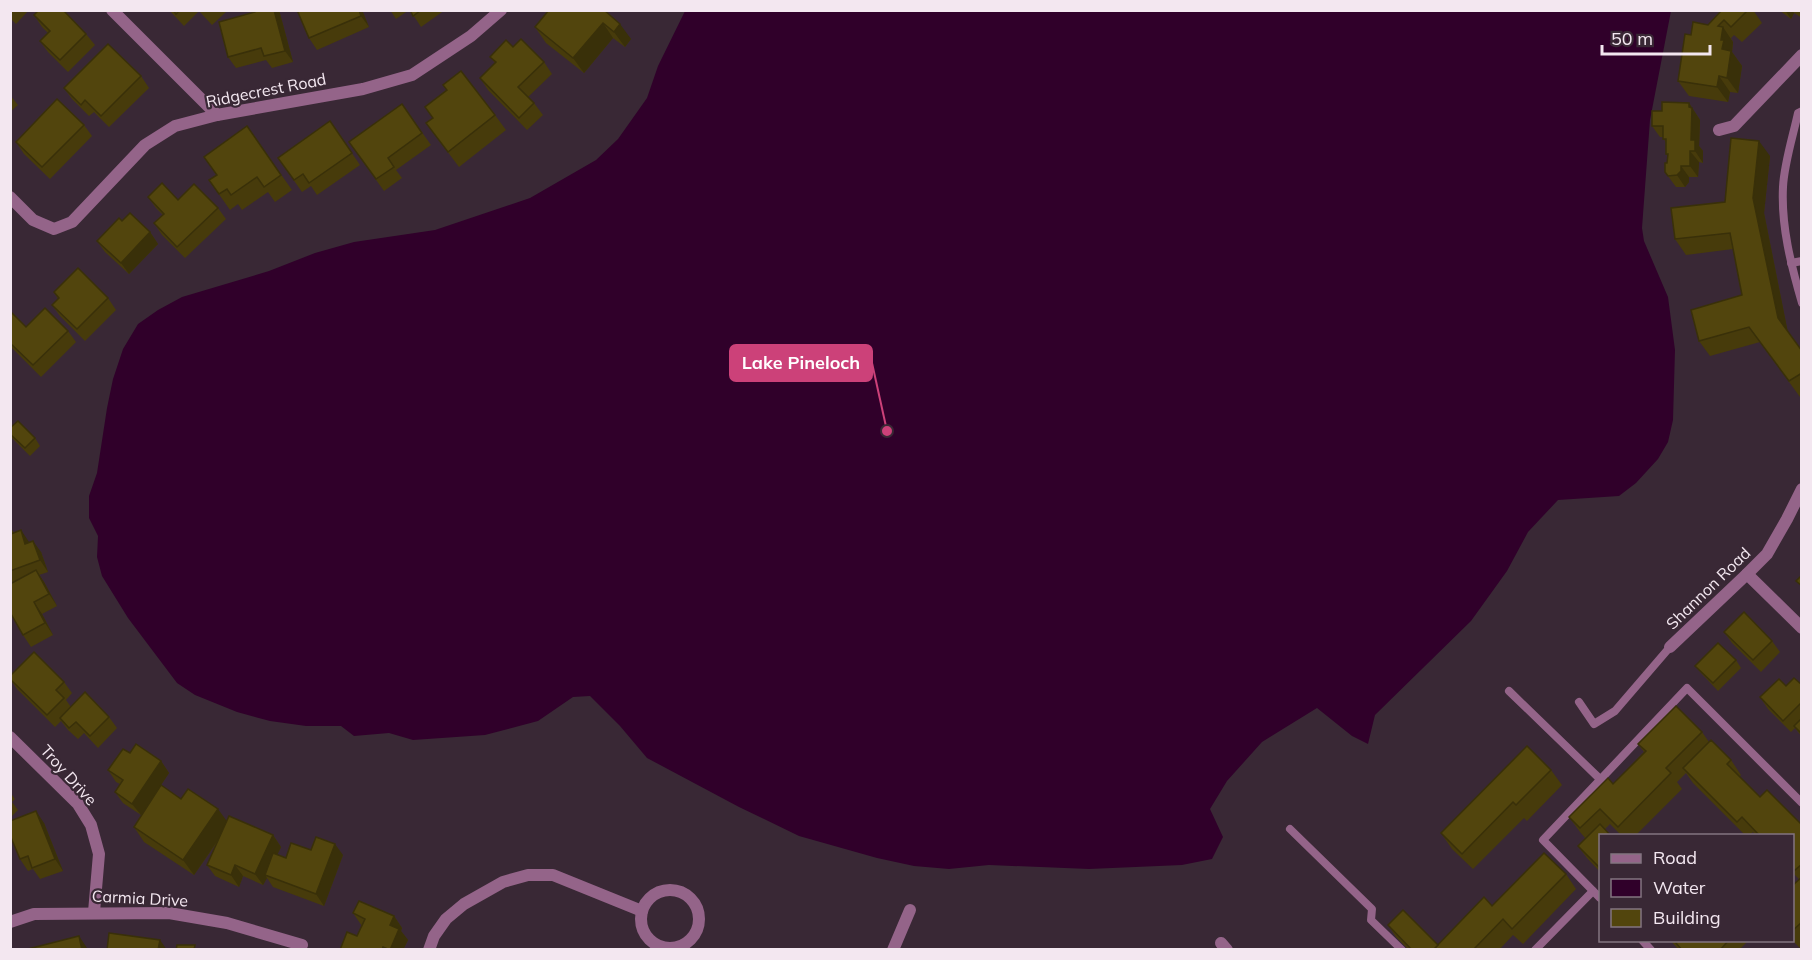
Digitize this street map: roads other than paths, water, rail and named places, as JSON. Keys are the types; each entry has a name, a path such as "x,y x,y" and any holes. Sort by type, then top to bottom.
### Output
{"street":[{"path":"112,10 217,115"},
{"name":"Ridgecrest Road","path":"10,197 33,220 54,229 72,222 146,145 175,126 217,115 363,89 412,75 471,36 501,10"},
{"path":"1719,130 1734,126 1802,56"},
{"name":"Shannon Road","path":"1670,647 1767,554 1802,489"},
{"path":"1748,574 1802,628"},
{"name":"Troy Drive","path":"10,737 78,804 92,825 99,854 94,912"},
{"path":"429,950 434,936 446,919 464,904 503,882 528,875 553,875 642,911"},
{"path":"668,889 678,890 694,901 699,910 700,920 697,930 689,941 670,949 650,940 644,932 641,921 642,911 648,900 656,893 668,889"},
{"path":"893,950 910,910"},
{"name":"Carmia Drive","path":"10,922 34,914 170,913 227,923 302,945"}],"lane":[{"path":"1802,111 1798,113 1783,185 1783,216 1791,263 1802,303"},
{"path":"1791,263 1802,261"},
{"path":"1579,702 1594,724 1615,711 1670,647"},
{"path":"1599,897 1543,840 1687,688 1802,802"},
{"path":"1509,691 1600,779"},
{"path":"1290,829 1372,909 1371,920 1402,950"},
{"path":"1535,950 1593,891"}],"water":[{"path":"685,11 1671,11 1650,120 1642,228 1644,241 1668,297 1675,350 1673,420 1668,442 1658,459 1636,483 1619,496 1558,500 1528,532 1507,571 1471,621 1375,715 1368,744 1352,736 1317,708 1262,742 1227,781 1210,809 1223,837 1212,859 1182,865 1089,869 989,865 949,869 914,866 877,858 799,836 647,758 590,696 573,697 538,721 485,735 413,740 389,733 354,736 341,726 306,726 270,721 237,712 195,695 177,683 128,618 102,576 97,557 98,536 89,518 89,496 97,473 113,379 123,349 138,324 182,297 269,271 315,253 354,242 435,230 530,198 596,160 618,139 647,98 658,66"}],"place":[{"name":"Lake Pineloch","path":"887,431"}]}
